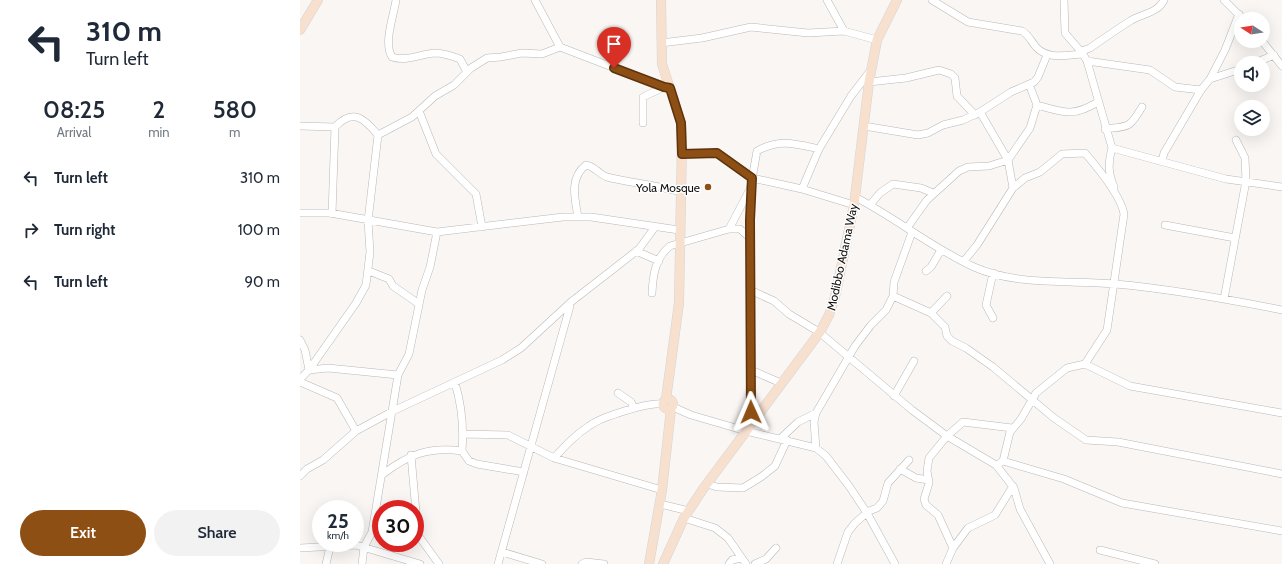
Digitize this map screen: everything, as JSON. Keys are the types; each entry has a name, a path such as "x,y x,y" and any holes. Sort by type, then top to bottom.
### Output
{"main road":[{"path":"300,30 318,0"},
{"path":"649,564 662,490 668,426 668,386 679,303 680,192 682,154 681,123 667,87 662,64 661,0"},
{"name":"Modibbo Adama Way","path":"663,564 686,514 819,332 829,316 835,298 854,201 869,82 877,40 897,0"}],"street":[{"path":"396,0 389,33 390,51 392,57 402,60 422,55 444,54 460,59 467,72"},
{"path":"535,0 560,48"},
{"path":"827,0 844,31"},
{"path":"932,0 968,22 1022,31 1047,56 1084,54"},
{"path":"1064,0 1065,33 1084,54 1087,61 1105,129 1112,148 1108,163 1109,174 1123,206 1124,214 1107,330 1085,364"},
{"path":"1084,54 1082,51 1090,48 1131,20 1151,12 1162,5 1164,0"},
{"path":"1224,0 1237,12"},
{"path":"661,43 702,38 751,27 808,33 844,31 877,40"},
{"path":"1162,161 1164,153 1201,90 1210,79 1234,31"},
{"path":"378,135 420,111 435,96 454,85 467,72 487,58 522,53 542,54 560,48 667,87"},
{"path":"1268,48 1282,66"},
{"path":"1270,57 1274,55"},
{"path":"864,126 918,135 928,133 943,125 963,120 977,114 1010,92 1029,84 1038,77 1047,56"},
{"path":"1087,61 1150,70 1175,87 1201,90"},
{"path":"802,189 819,149 852,96 871,70"},
{"path":"869,82 906,78 934,71 944,71 955,78 957,96 977,114 1008,160 1013,188"},
{"path":"1210,79 1234,71"},
{"path":"816,448 814,422 816,413 862,336 886,310 893,296 894,282 909,230 933,193 963,168 983,168 1008,160 1030,128 1037,105 1029,84"},
{"path":"643,123 643,97 667,87"},
{"path":"1037,105 1073,113 1083,111 1098,102"},
{"path":"1105,129 1128,127 1134,121 1142,107"},
{"path":"420,111 436,154 476,194 482,227"},
{"path":"300,379 309,370 362,294 368,271 370,252 368,221 378,135 367,122 352,116 343,119 335,127 332,214"},
{"path":"300,126 335,127"},
{"path":"1224,299 1246,181 1245,158 1236,140"},
{"path":"748,428 751,370 750,190 758,151 778,142 787,142 819,149"},
{"path":"1112,148 1226,179 1282,187"},
{"path":"682,154 717,153 752,178 870,205 941,250 974,267 993,273 1019,279 1113,284 1171,290 1282,310"},
{"path":"964,261 977,245 1013,188 1025,178 1040,172 1062,154 1085,153 1117,195"},
{"path":"578,217 575,180 580,169 586,165 606,176 659,186 680,192"},
{"path":"870,205 880,193 893,184 921,188 933,193"},
{"path":"729,229 750,190"},
{"path":"300,213 332,214 437,232 563,217 578,217 680,230"},
{"path":"1165,225 1235,238"},
{"path":"300,476 303,468 323,460 356,431 393,411 455,383 521,348 571,302 636,251 655,227"},
{"path":"652,293 655,266 664,250 679,242 729,229 740,229 750,238"},
{"path":"420,564 364,547 372,532 383,474 398,375 409,354 419,304 430,267 437,232"},
{"path":"926,271 931,267 941,250"},
{"path":"636,251 659,261"},
{"path":"368,271 389,279 393,286 419,304"},
{"path":"993,273 986,305 993,318"},
{"path":"750,290 774,301 789,314 819,332 894,396 947,436 996,465 1013,486 1020,509 1050,564"},
{"path":"893,296 931,313 945,327 949,338 993,367 1054,418 1086,440 1118,442 1282,474"},
{"path":"931,313 947,296"},
{"path":"498,564 532,448 554,358 571,302"},
{"path":"300,340 305,350 309,370"},
{"path":"894,396 914,361"},
{"path":"1004,461 1006,442 1012,428 1021,419 1036,393 1067,368 1085,364 1130,386 1282,413"},
{"path":"309,370 328,368 398,375"},
{"path":"751,370 781,383"},
{"path":"300,382 337,398 356,431"},
{"path":"455,383 460,401 463,434 462,451 469,461 477,464 524,472"},
{"path":"618,393 631,402 634,408"},
{"path":"554,458 571,439 590,424 634,408 655,403 668,404 691,415 748,428 816,448 826,456 834,466 867,513 895,564"},
{"path":"707,484 717,487 743,488 761,477 765,472 775,466 784,439 798,422 816,413"},
{"path":"953,548 938,515 926,505 924,499 929,480 926,471 929,458 947,436 963,422 1012,428"},
{"path":"463,434 508,435 554,458 662,490"},
{"path":"383,474 411,455 429,450 462,451"},
{"path":"411,455 418,535 440,564"},
{"path":"837,564 848,532 867,513 877,508 884,501 888,483 909,460"},
{"path":"996,465 1004,461 1064,479 1122,503 1282,531"},
{"path":"900,469 916,478 929,480"},
{"path":"946,564 953,548 968,528 995,515 1013,486"},
{"path":"660,504 686,514 715,528 728,538 744,561"},
{"path":"300,548 312,548"},
{"path":"755,564 766,559 776,548"},
{"path":"1100,550 1155,564"},
{"path":"326,564 329,552"},
{"path":"362,564 363,552"},
{"path":"502,552 541,564"},
{"path":"729,564 732,560 744,561"},
{"path":"582,564 586,562 604,564"}],"place":[{"name":"Yola Mosque","path":"708,187"}],"route":[{"path":"614,68 670,88 676,103 681,123 682,154 717,153 752,178 750,190 751,412"}]}
